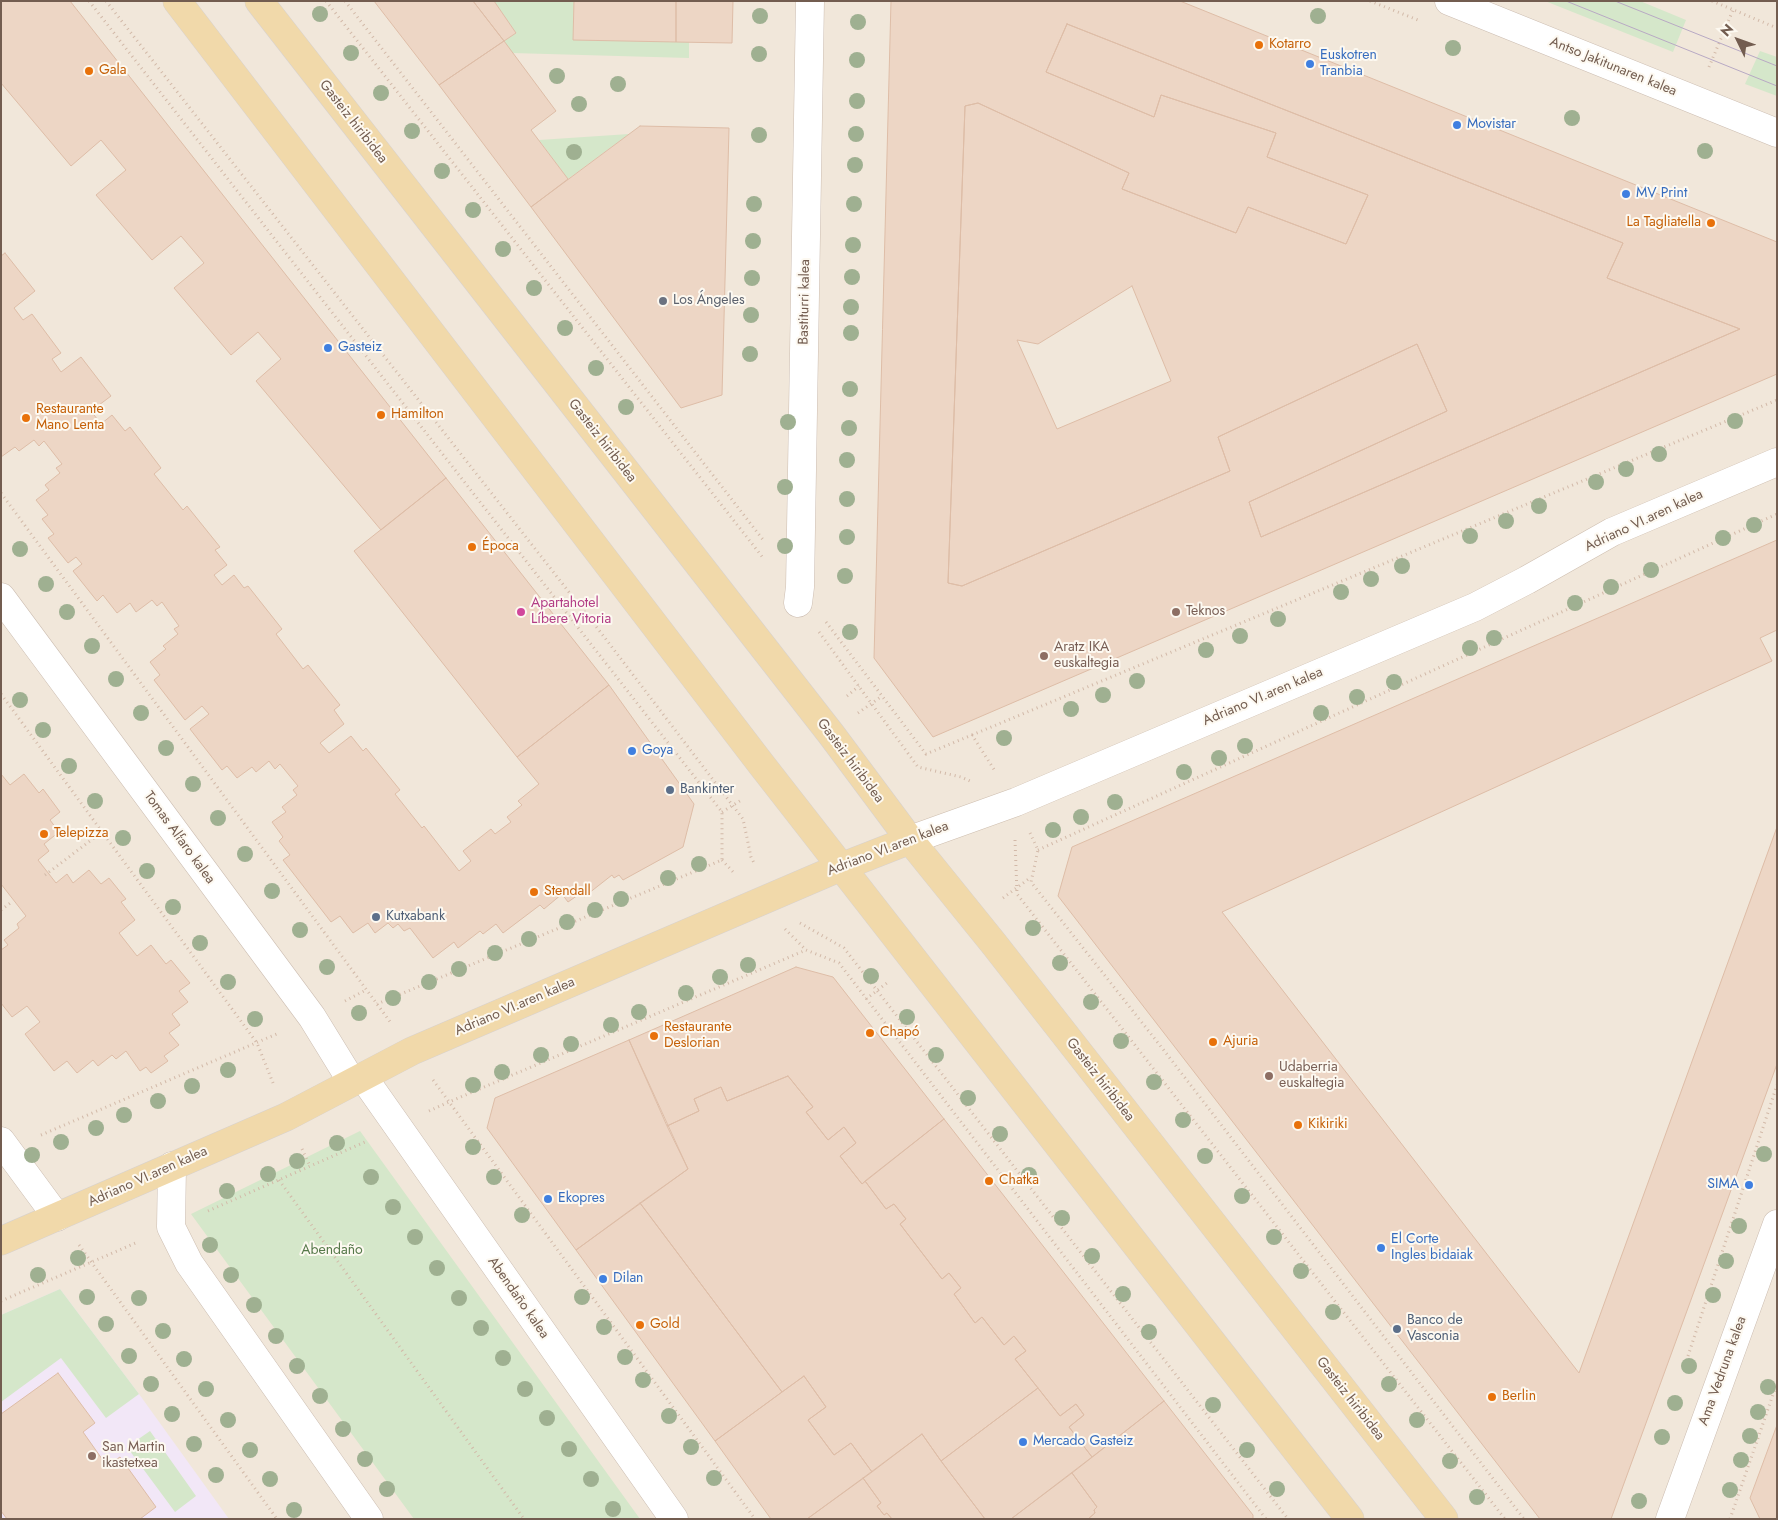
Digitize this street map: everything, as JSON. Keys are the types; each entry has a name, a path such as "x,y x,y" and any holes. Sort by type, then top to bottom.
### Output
{"main road":[{"path":"177,1 841,866 1350,1519"},
{"name":"Gasteiz hiribidea","path":"259,1 831,734 910,840 994,944 1444,1519"},
{"name":"Adriano VI.aren kalea","path":"1,1241 286,1117 412,1051 841,866 910,840"}],"street":[{"name":"Bastiturri kalea","path":"799,595 810,1"},
{"name":"Antso Jakitunaren kalea","path":"1449,1 1777,133"},
{"name":"Adriano VI.aren kalea","path":"910,840 1009,804 1475,607 1612,532 1777,462"},
{"name":"Tomas Alfaro kalea","path":"1,596 358,1079"},
{"name":"Abendaño kalea","path":"358,1079 398,1127 674,1519"},
{"path":"4,1145 57,1217"},
{"path":"172,1166 171,1227 189,1263 369,1519"},
{"name":"Ama Vedruna kalea","path":"1670,1519 1777,1224"}],"path":[{"path":"88,1 722,812 722,860 377,1004"},
{"path":"106,1 593,622 743,820 751,857 757,868 802,925 844,948 1288,1519"},
{"path":"326,1 926,754 1777,400"},
{"path":"345,1 765,542"},
{"path":"1712,1 1777,28"},
{"path":"1,494 755,1519"},
{"path":"1038,850 1777,514"},
{"path":"799,595 918,767 962,777 984,787 1009,804 1015,830 1017,894 1504,1519"},
{"path":"1,694 258,1043 4,1145"},
{"path":"972,735 1009,804 1038,850 1031,882 1172,1061 1524,1519"},
{"path":"45,875 102,832"},
{"path":"1,910 13,901"},
{"path":"1,1301 279,1180 449,1102 806,950 839,963 1266,1519"},
{"path":"1687,1359 1777,1086"},
{"path":"279,1180 524,1519"},
{"path":"57,1217 276,1519"},
{"path":"1730,1519 1777,1383"}],"shaded area":[{"path":"1,1 1777,1 1777,1519 1,1519"},
{"name":"San Martin ikastetxea","path":"60,1289 229,1519 1,1519 1,1315"}],"green space":[{"path":"494,1 574,1 689,42 689,58 512,53 504,41 516,33"},
{"path":"1545,1 1640,1 1686,20 1673,52"},
{"path":"1760,51 1777,57 1777,96 1745,84"},
{"path":"629,134 568,179 539,140"},
{"name":"Abendaño","path":"360,1131 640,1519 414,1519 191,1214"},
{"path":"60,1289 139,1394 106,1418 61,1358 1,1402 1,1315"},
{"path":"150,1431 196,1496 175,1512 127,1447"}],"building":[{"path":"1,1 70,1 446,478 381,530 256,381 281,359 258,332 231,355 174,288 204,263 181,236 152,260 96,195 126,170 101,140 71,166 1,83"},
{"path":"374,1 473,1 504,41 439,85"},
{"path":"473,1 494,1 516,33 504,41"},
{"path":"574,1 676,1 676,42 573,40"},
{"path":"676,1 733,1 732,43 676,42"},
{"path":"891,1 1180,1 1777,242 1777,374 933,737 874,658","holes":["1067,24 1623,243 1607,278 1740,329 1261,537 1249,502 1447,411 1417,344 1218,437 1230,471 962,586 948,583 965,106 978,103 1129,173 1122,189 1236,233 1248,207 1346,244 1368,195 1267,157 1276,133 1161,95 1154,117 1046,72"]},
{"path":"1067,24 1623,243 1607,278 1740,329 1261,537 1249,502 1447,411 1417,344 1218,437 1230,471 962,586 948,583 965,106 978,103 1129,173 1122,189 1236,233 1248,207 1346,244 1368,195 1267,157 1276,133 1161,95 1154,117 1046,72","holes":["1132,286 1171,381 1057,429 1017,340 1038,344"]},
{"path":"504,41 556,111 531,130 568,179 531,207 439,85"},
{"name":"Los Ángeles","path":"640,126 729,128 722,395 681,408 531,207"},
{"path":"5,253 35,291 14,308 23,320 32,314 61,353 52,359 61,372 81,357 111,396 91,411 101,424 112,415 125,431 130,427 161,468 154,474 183,510 187,506 220,547 215,550 227,565 214,575 222,585 234,575 244,588 248,586 282,629 276,634 303,669 308,665 340,705 334,710 344,724 320,743 329,753 351,736 363,751 366,748 400,790 395,794 422,828 424,826 459,871 471,861 463,851 491,829 495,834 511,822 507,817 522,805 518,801 539,784 517,757 609,685 694,804 683,847 623,880 619,875 614,878 612,875 584,897 581,893 568,902 562,894 544,909 540,905 503,933 496,924 483,934 480,931 458,948 454,942 433,958 410,928 404,931 398,924 393,928 388,923 375,933 368,923 353,933 340,916 331,922 283,860 290,855 279,841 283,837 272,822 286,812 282,807 297,795 293,790 298,786 280,764 275,769 269,761 256,772 252,767 237,778 227,766 222,770 190,729 209,714 202,706 185,720 154,680 160,675 150,662 166,649 163,646 178,634 174,629 179,626 162,602 157,606 152,600 136,612 130,603 117,613 103,595 97,601 73,571 82,564 76,557 68,563 48,538 54,534 42,519 48,515 36,500 49,490 45,485 60,473 56,468 62,464 44,441 39,446 34,440 19,451 15,447 1,457 1,256"},
{"path":"446,478 609,685 517,757 354,551"},
{"path":"1777,540 1777,630 1760,638 1772,661 1222,912 1579,1373 1777,827 1777,1064 1611,1519 1540,1519 1058,896 1072,847"},
{"path":"1,774 10,785 24,774 39,793 43,789 60,812 50,820 59,832 44,844 49,851 38,860 56,883 67,874 73,883 89,870 101,884 109,878 126,899 121,902 135,920 119,933 137,956 151,945 166,964 171,960 190,983 179,991 188,1002 172,1014 180,1025 169,1033 179,1045 164,1056 168,1061 151,1073 146,1067 140,1071 126,1051 116,1059 112,1055 98,1066 93,1060 77,1073 67,1061 54,1071 25,1034 40,1022 27,1006 12,1017 1,1003 1,950 8,945 4,940 19,928 17,924 26,916 1,884"},
{"path":"796,967 833,977 944,1119 862,1184 840,1156 856,1143 844,1127 828,1140 806,1112 813,1107 788,1076 727,1101 721,1087 694,1099 699,1111 667,1126 629,1040"},
{"path":"629,1040 688,1169 576,1250 487,1128 495,1098"},
{"path":"788,1076 813,1107 806,1112 828,1140 844,1127 856,1143 840,1156 862,1184 865,1181 886,1209 894,1204 906,1219 900,1224 942,1279 949,1273 961,1288 954,1294 975,1323 982,1317 1004,1345 1014,1336 1026,1351 1015,1359 1038,1388 941,1461 922,1434 872,1472 851,1443 834,1455 808,1420 826,1407 804,1376 782,1392 640,1203 688,1169 667,1126 699,1111 694,1099 721,1087 727,1101"},
{"path":"944,1119 1164,1401 1092,1457 1069,1427 1084,1415 1076,1404 1060,1416 1015,1359 1026,1351 1014,1336 1004,1345 982,1317 975,1323 954,1294 961,1288 949,1273 942,1279 900,1224 906,1219 894,1204 886,1209 865,1181"},
{"path":"640,1203 782,1392 715,1441 576,1250"},
{"path":"58,1373 95,1423 83,1432 107,1466 120,1457 156,1507 140,1519 7,1519 1,1511 1,1414"},
{"path":"804,1376 826,1407 808,1420 834,1455 851,1443 872,1472 807,1519 771,1519 715,1441"},
{"name":"Mercado Gasteiz","path":"1038,1388 1060,1416 1076,1404 1084,1415 1069,1427 1092,1457 1011,1519 985,1519 941,1461"},
{"path":"1164,1401 1253,1515 1253,1519 1088,1519 1095,1513 1094,1510 1097,1507 1072,1473"},
{"path":"1777,1425 1777,1519 1760,1519 1750,1498"},
{"path":"922,1434 985,1519 892,1519 887,1513 884,1515 877,1506 881,1503 863,1478"},
{"path":"1072,1473 1097,1507 1094,1510 1095,1513 1088,1519 1011,1519"},
{"path":"863,1478 881,1503 877,1506 884,1515 887,1513 892,1519 807,1519"}],"tram line":[{"path":"1566,1 1777,86"},
{"path":"1615,1 1777,66"}],"place":[{"name":"Kotarro","path":"1259,45"},
{"name":"Euskotren Tranbia","path":"1310,64"},
{"name":"Gala","path":"89,71"},
{"name":"Movistar","path":"1457,125"},
{"name":"MV Print","path":"1626,194"},
{"name":"La Tagliatella","path":"1711,223"},
{"name":"Los Ángeles","path":"663,301"},
{"name":"Gasteiz","path":"328,348"},
{"name":"Hamilton","path":"381,415"},
{"name":"Restaurante Mano Lenta","path":"26,418"},
{"name":"Época","path":"472,547"},
{"name":"Apartahotel Líbere Vitoria","path":"521,612"},
{"name":"Teknos","path":"1176,612"},
{"name":"Aratz IKA euskaltegia","path":"1044,656"},
{"name":"Goya","path":"632,751"},
{"name":"Bankinter","path":"670,790"},
{"name":"Telepizza","path":"44,834"},
{"name":"Stendall","path":"534,892"},
{"name":"Kutxabank","path":"376,917"},
{"name":"Chapó","path":"870,1033"},
{"name":"Restaurante Deslorian","path":"654,1036"},
{"name":"Ajuria","path":"1213,1042"},
{"name":"Udaberria euskaltegia","path":"1269,1076"},
{"name":"Kikiriki","path":"1298,1125"},
{"name":"Chatka","path":"989,1181"},
{"name":"SIMA","path":"1749,1185"},
{"name":"Ekopres","path":"548,1199"},
{"name":"El Corte Ingles bidaiak","path":"1381,1248"},
{"name":"Dilan","path":"603,1279"},
{"name":"Gold","path":"640,1325"},
{"name":"Banco de Vasconia","path":"1397,1329"},
{"name":"Berlin","path":"1492,1397"},
{"name":"Mercado Gasteiz","path":"1023,1442"},
{"name":"San Martin ikastetxea","path":"92,1456"}]}
